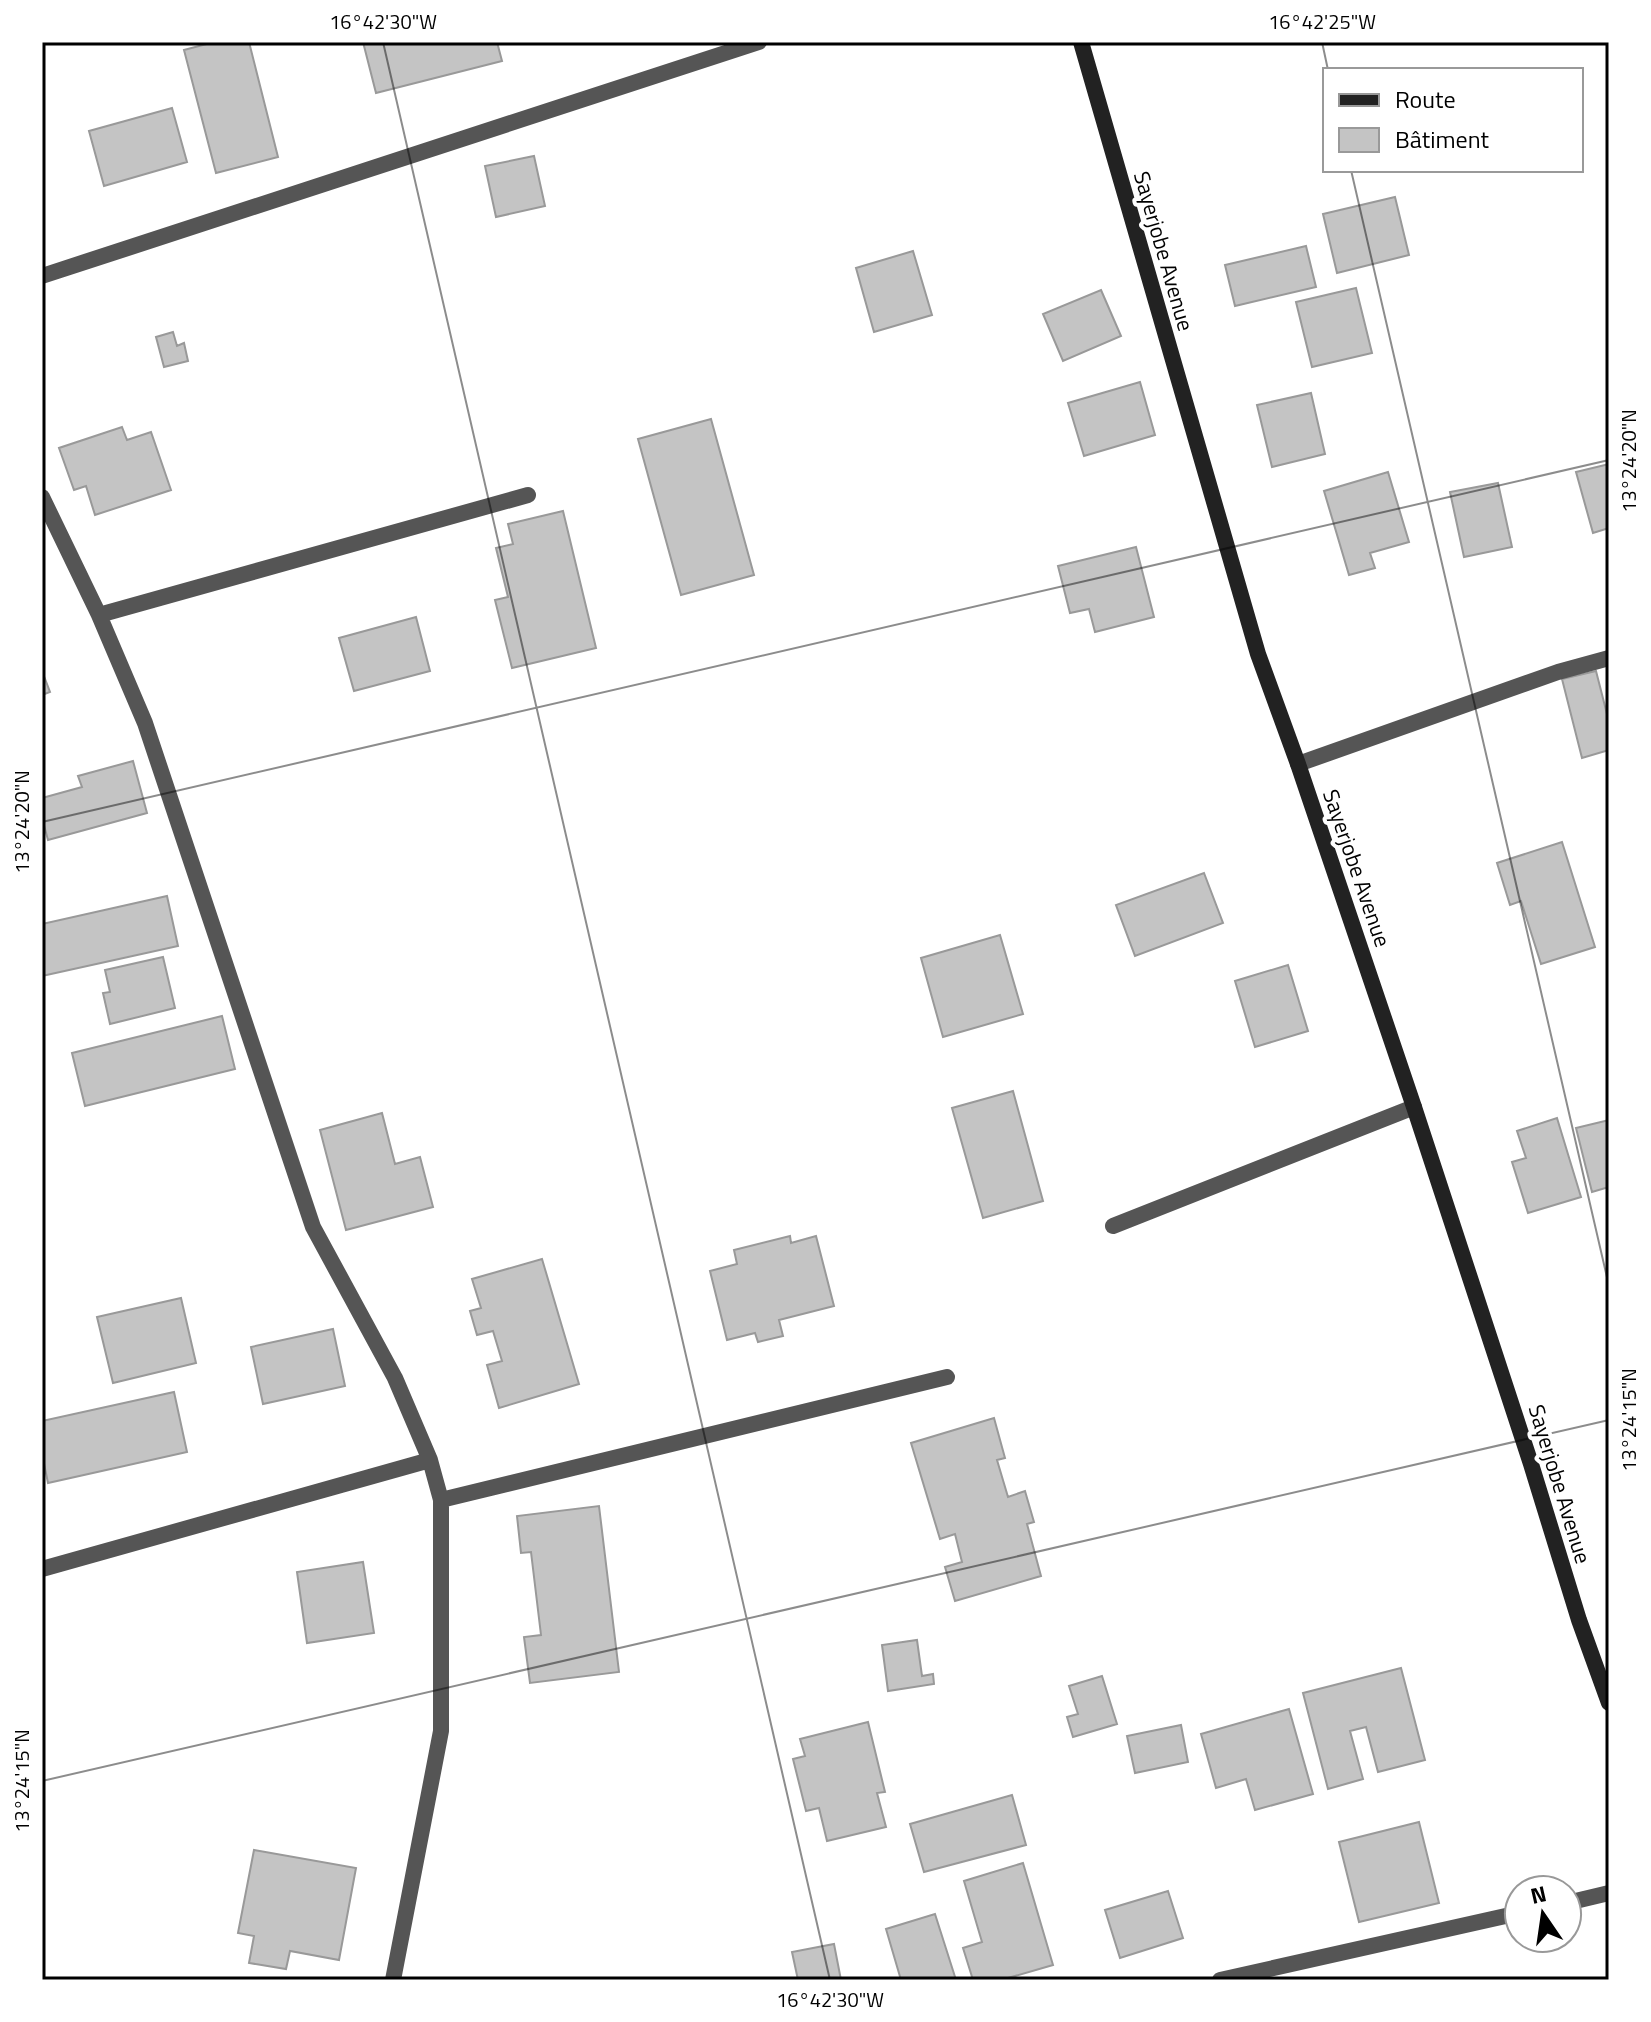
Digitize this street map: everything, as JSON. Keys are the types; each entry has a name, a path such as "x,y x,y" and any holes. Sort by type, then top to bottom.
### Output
{"street":[{"path":"42,276 759,42"},
{"name":"Sayerjobe Avenue","path":"1081,42 1258,654 1414,1107 1527,1449 1579,1620 1609,1703"},
{"path":"99,615 528,495"},
{"path":"42,497 99,615 145,723 313,1227 395,1378 430,1460 441,1500 441,1731 393,1980"},
{"path":"1298,764 1558,672 1609,658"},
{"path":"1113,1226 1414,1107"},
{"path":"441,1500 947,1377"},
{"path":"42,1569 430,1460"},
{"path":"1583,1899 1609,1893"},
{"path":"1220,1980 1503,1917"}],"building":[{"path":"214,42 249,42 278,157 216,173 184,50"},
{"path":"363,42 497,42 502,61 376,93"},
{"path":"172,108 187,162 104,186 89,131"},
{"path":"534,156 545,206 496,217 485,166"},
{"path":"1395,197 1409,255 1337,273 1323,214"},
{"path":"1306,246 1316,287 1235,306 1225,265"},
{"path":"913,251 932,315 874,332 856,268"},
{"path":"1356,288 1372,353 1312,367 1296,302"},
{"path":"1101,290 1121,336 1063,361 1043,314"},
{"path":"173,332 177,346 184,343 188,361 164,367 156,337"},
{"path":"1140,382 1155,435 1084,456 1068,403"},
{"path":"1311,393 1325,454 1272,467 1257,405"},
{"path":"711,419 754,575 681,595 638,439"},
{"path":"122,427 127,440 151,432 171,490 95,515 86,486 74,490 59,448"},
{"path":"1609,464 1609,528 1593,533 1576,472"},
{"path":"1388,472 1409,542 1370,553 1375,568 1349,575 1324,491"},
{"path":"1498,483 1512,547 1464,557 1450,492"},
{"path":"563,511 596,648 512,668 495,600 508,597 496,548 513,544 508,524"},
{"path":"1136,547 1154,617 1095,632 1089,609 1070,613 1058,566"},
{"path":"416,617 430,671 354,691 339,638"},
{"path":"42,671 50,692 42,695"},
{"path":"1596,671 1609,722 1609,750 1582,758 1562,679"},
{"path":"133,761 147,813 48,840 42,818 42,798 82,787 78,776"},
{"path":"1562,842 1595,947 1541,964 1521,901 1510,905 1497,863"},
{"path":"1204,873 1223,923 1135,956 1116,905"},
{"path":"167,896 178,946 42,976 42,924"},
{"path":"1000,935 1023,1014 943,1037 921,958"},
{"path":"163,957 175,1008 110,1024 103,993 110,992 105,970"},
{"path":"1288,965 1308,1031 1255,1047 1235,981"},
{"path":"222,1016 235,1069 85,1106 72,1053"},
{"path":"1013,1091 1043,1201 983,1218 952,1108"},
{"path":"382,1113 395,1164 420,1157 433,1207 346,1230 320,1130"},
{"path":"1557,1118 1581,1197 1528,1213 1512,1162 1526,1158 1517,1131"},
{"path":"1609,1120 1609,1187 1592,1192 1576,1128"},
{"path":"790,1236 791,1243 816,1236 834,1306 779,1320 783,1336 758,1342 755,1333 727,1340 710,1271 737,1264 734,1250"},
{"path":"542,1259 579,1384 499,1408 487,1365 502,1361 493,1331 477,1335 470,1311 481,1308 472,1279"},
{"path":"181,1298 196,1363 113,1383 97,1317"},
{"path":"333,1329 345,1386 263,1404 251,1347"},
{"path":"174,1392 187,1452 48,1483 42,1454 42,1421"},
{"path":"994,1418 1005,1458 997,1460 1008,1497 1025,1491 1034,1522 1027,1524 1041,1576 955,1601 945,1567 962,1562 955,1534 940,1539 911,1443"},
{"path":"599,1506 619,1672 530,1683 524,1637 541,1635 531,1552 521,1553 517,1516"},
{"path":"363,1562 374,1633 307,1643 297,1572"},
{"path":"917,1640 922,1676 933,1674 934,1684 888,1691 882,1645"},
{"path":"1401,1668 1425,1760 1378,1772 1366,1727 1350,1731 1363,1779 1328,1789 1303,1693"},
{"path":"1102,1676 1117,1724 1073,1737 1067,1717 1078,1714 1069,1686"},
{"path":"1289,1709 1313,1794 1255,1810 1246,1779 1216,1788 1201,1734"},
{"path":"868,1722 885,1792 877,1793 886,1827 827,1841 819,1808 806,1811 793,1759 805,1756 800,1739"},
{"path":"1181,1725 1188,1762 1135,1773 1127,1736"},
{"path":"1012,1795 1026,1845 924,1872 910,1824"},
{"path":"1419,1822 1439,1903 1359,1922 1339,1842"},
{"path":"254,1850 356,1868 339,1960 290,1951 286,1969 249,1963 254,1936 238,1933"},
{"path":"1023,1863 1053,1965 1001,1980 973,1980 963,1948 982,1942 964,1881"},
{"path":"1168,1891 1183,1938 1120,1958 1105,1910"},
{"path":"935,1914 956,1980 901,1980 886,1929"},
{"path":"834,1944 841,1980 798,1980 792,1952"}]}
